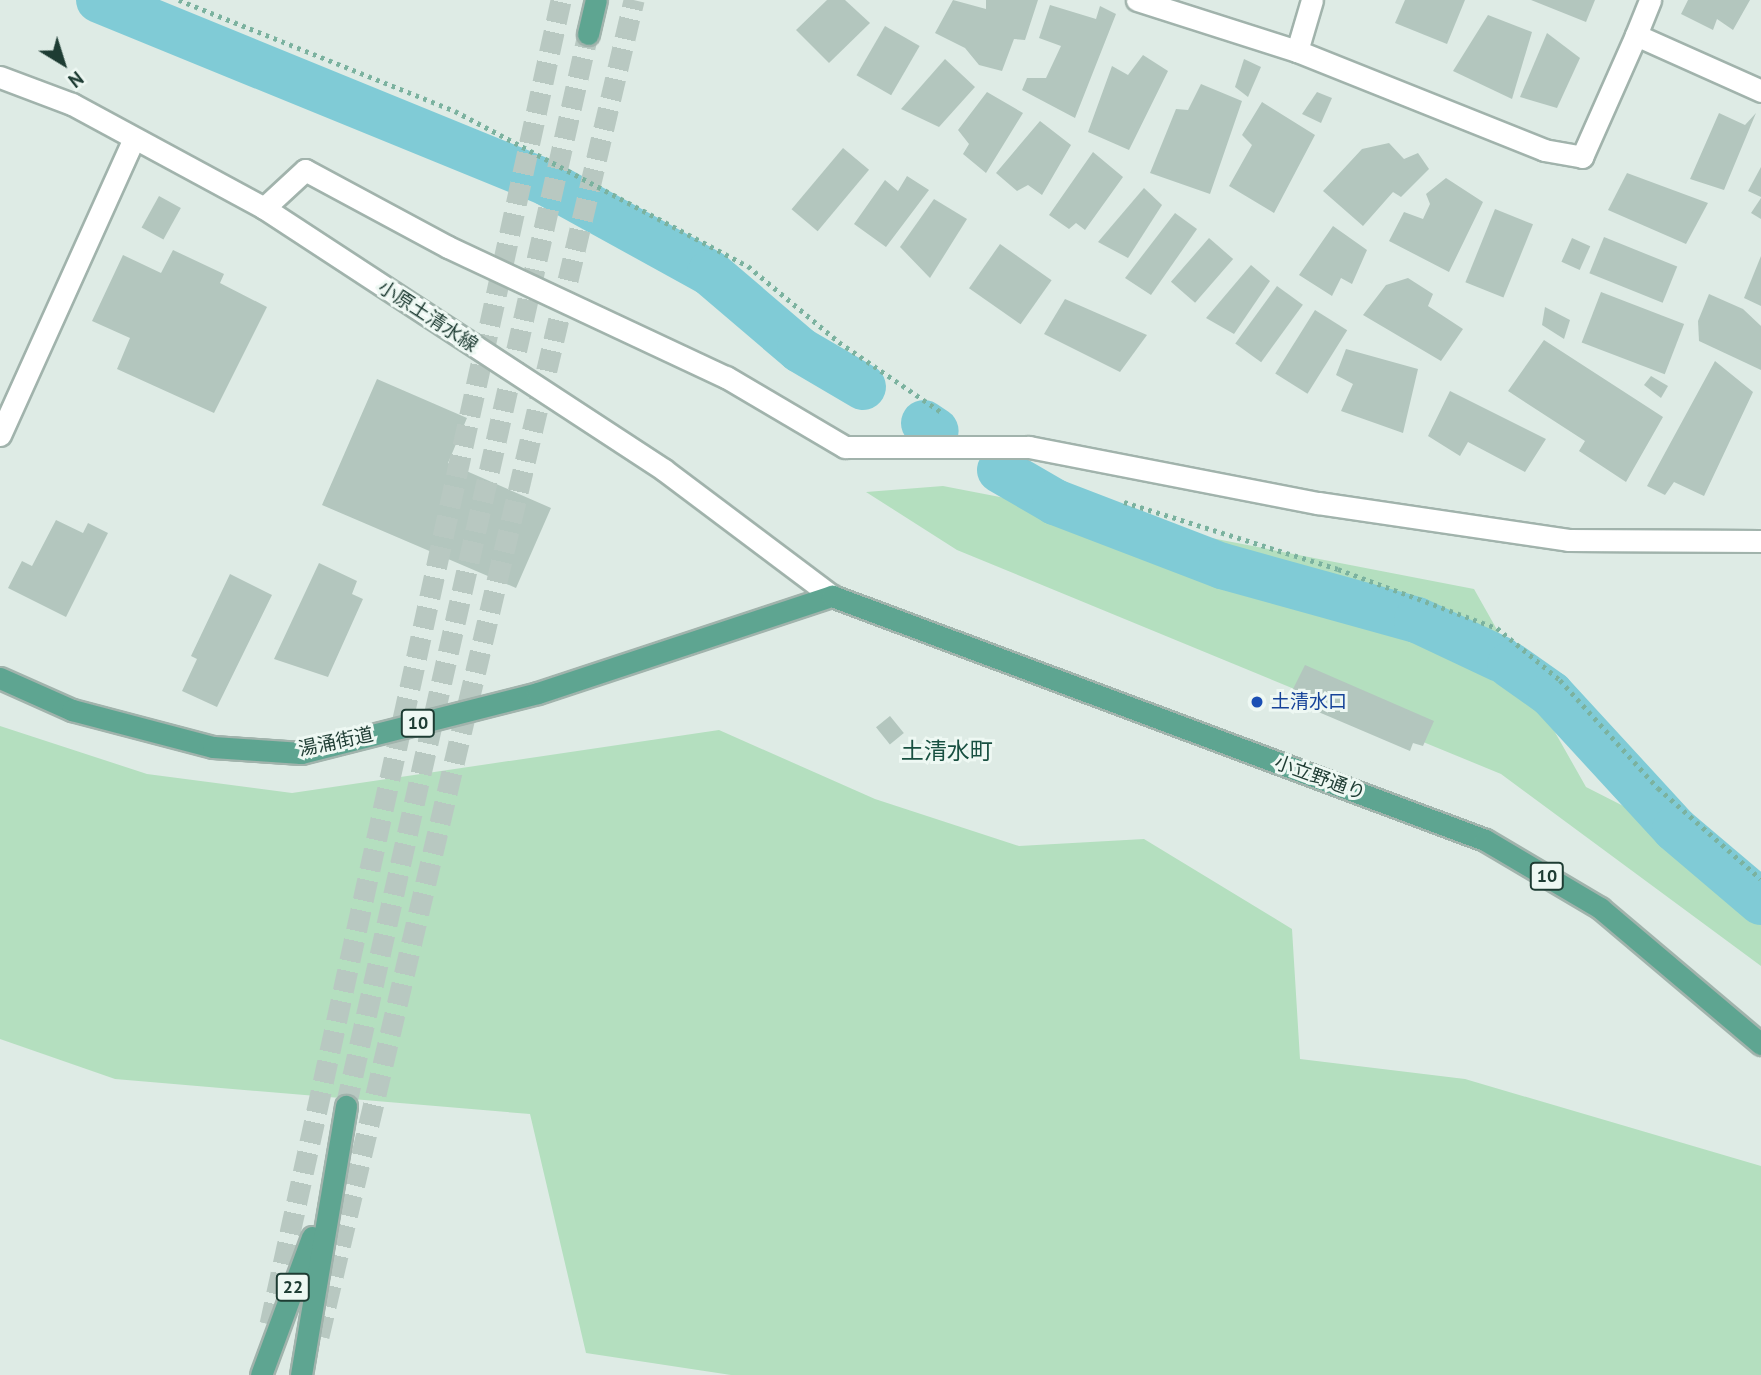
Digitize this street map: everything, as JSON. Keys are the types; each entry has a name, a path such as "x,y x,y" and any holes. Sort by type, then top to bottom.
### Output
{"main road":[{"path":"588,34 596,0"},
{"name":"湯涌街道","path":"0,678 72,710 213,747 301,753 538,693 832,596"},
{"name":"小立野通り","path":"832,596 1485,840 1600,908 1761,1044"},
{"name":"22","path":"301,1375 326,1199 346,1106"},
{"name":"22","path":"259,1375 326,1199"},
{"name":"22","path":"259,1375 270,1324"},
{"path":"310,1375 319,1336"}],"street":[{"path":"1137,0 1297,51 1544,150 1582,157 1650,0"},
{"path":"1297,51 1312,0"},
{"path":"1636,35 1761,91"},
{"name":"小原土清水線","path":"0,77 72,104 133,140 264,208 664,470 832,596"},
{"path":"0,435 133,140"},
{"path":"264,208 305,170 448,247 726,377 845,447 1029,447 1318,503 1569,540 1761,541"}],"path":[{"path":"179,0 455,111 748,266 839,342 948,416"},
{"path":"1119,501 1338,569 1497,628 1560,680 1658,788 1761,879"}],"green space":[{"path":"943,486 1474,589 1586,787 1761,876 1761,966 1501,774 957,550 866,492"},
{"path":"0,726 147,774 292,793 719,730 875,799 1019,846 1144,839 1292,929 1300,1059 1465,1079 1761,1166 1761,1375 731,1375 586,1353 530,1114 115,1079 0,1039"}],"building":[{"path":"827,0 845,0 870,23 829,63 796,30"},
{"path":"953,0 986,9 986,0 1038,0 1025,40 1014,39 1002,71 979,65 965,48 935,33"},
{"path":"1405,0 1465,0 1447,44 1395,23"},
{"path":"1531,0 1595,0 1586,22"},
{"path":"1688,0 1750,0 1733,30 1717,19 1713,30 1681,14"},
{"path":"1050,5 1096,19 1100,6 1116,14 1075,118 1022,90 1027,78 1046,78 1061,46 1039,38"},
{"path":"1488,15 1532,32 1512,99 1453,71"},
{"path":"885,26 920,46 891,95 856,75"},
{"path":"1547,33 1580,58 1557,108 1520,97"},
{"path":"1143,55 1168,71 1129,150 1088,132 1112,66 1128,75"},
{"path":"945,59 975,87 939,127 901,109"},
{"path":"1244,59 1261,67 1248,97 1235,87"},
{"path":"1201,84 1242,101 1210,194 1150,173 1176,109 1188,110"},
{"path":"987,92 1023,113 986,173 963,154 969,144 958,130"},
{"path":"1317,92 1332,98 1321,123 1302,114"},
{"path":"1262,102 1315,135 1274,213 1229,186 1252,145 1242,135"},
{"path":"1719,113 1745,125 1756,113 1724,190 1690,179"},
{"path":"1040,121 1071,145 1042,195 1028,185 1017,191 996,173"},
{"path":"1389,143 1404,159 1418,153 1429,169 1401,197 1393,192 1363,226 1323,191 1362,149"},
{"path":"843,148 869,170 818,231 792,209"},
{"path":"1093,152 1123,177 1085,230 1076,223 1069,229 1049,215"},
{"path":"1761,167 1761,197 1748,191"},
{"path":"1627,173 1708,203 1686,244 1608,210"},
{"path":"907,176 929,190 886,247 854,224 885,180 898,191"},
{"path":"1446,178 1483,202 1449,272 1389,241 1404,212 1423,219 1430,204 1426,194"},
{"path":"1144,188 1162,205 1128,258 1098,242"},
{"path":"159,196 181,208 163,240 142,227"},
{"path":"1761,198 1761,219 1751,213"},
{"path":"934,199 967,219 930,278 900,247"},
{"path":"1495,209 1533,224 1503,298 1465,282"},
{"path":"1175,213 1197,229 1151,295 1125,278"},
{"path":"1333,226 1367,250 1352,284 1341,278 1332,296 1299,275"},
{"path":"1604,237 1677,267 1663,303 1589,273"},
{"path":"1209,238 1233,259 1195,303 1171,282"},
{"path":"1572,238 1590,246 1580,270 1561,262"},
{"path":"1000,244 1052,280 1021,324 969,288"},
{"path":"173,250 224,274 220,283 267,307 214,413 117,369 130,338 92,321 123,255 161,273"},
{"path":"1761,256 1761,306 1744,298"},
{"path":"1251,265 1270,281 1234,334 1206,318"},
{"path":"1408,278 1433,294 1428,306 1463,329 1441,361 1363,315 1386,285"},
{"path":"1277,286 1303,305 1261,362 1235,343"},
{"path":"1601,292 1684,324 1665,374 1582,342"},
{"path":"1709,294 1743,309 1761,326 1761,370 1699,341 1698,321"},
{"path":"1065,299 1147,335 1120,372 1044,334"},
{"path":"1545,307 1570,320 1564,339 1542,325"},
{"path":"1315,310 1347,330 1307,394 1275,374"},
{"path":"1544,340 1663,417 1626,482 1579,451 1585,441 1508,391"},
{"path":"1346,349 1418,369 1403,433 1341,411 1353,384 1336,375"},
{"path":"1715,361 1753,392 1704,496 1674,482 1665,495 1647,486"},
{"path":"1651,376 1668,386 1661,398 1644,385"},
{"path":"377,379 467,418 448,463 551,508 516,588 322,505"},
{"path":"1450,391 1546,439 1525,472 1468,442 1460,456 1428,436"},
{"path":"56,520 83,533 88,523 108,533 66,617 8,588 22,561 32,566"},
{"path":"319,563 357,581 352,594 363,599 328,677 274,659"},
{"path":"230,574 272,595 217,707 182,691 197,659 191,656"},
{"path":"1305,665 1434,721 1423,746 1413,743 1410,751 1288,699"},
{"path":"890,716 904,733 890,744 876,727"}],"waterway":[{"path":"99,0 547,183 710,273 800,350 863,387"},
{"path":"924,423 936,431"},
{"path":"1000,470 1055,502 1222,566 1417,620 1500,659"},
{"path":"1510,665 1551,694 1675,829 1761,902"}],"tunnel":[{"path":"270,1324 561,0"},
{"path":"319,1336 634,0"},
{"path":"346,1106 588,34"}],"place":[{"name":"土清水口","path":"1257,702"}],"district":[{"name":"土清水町","path":"947,751"}]}
